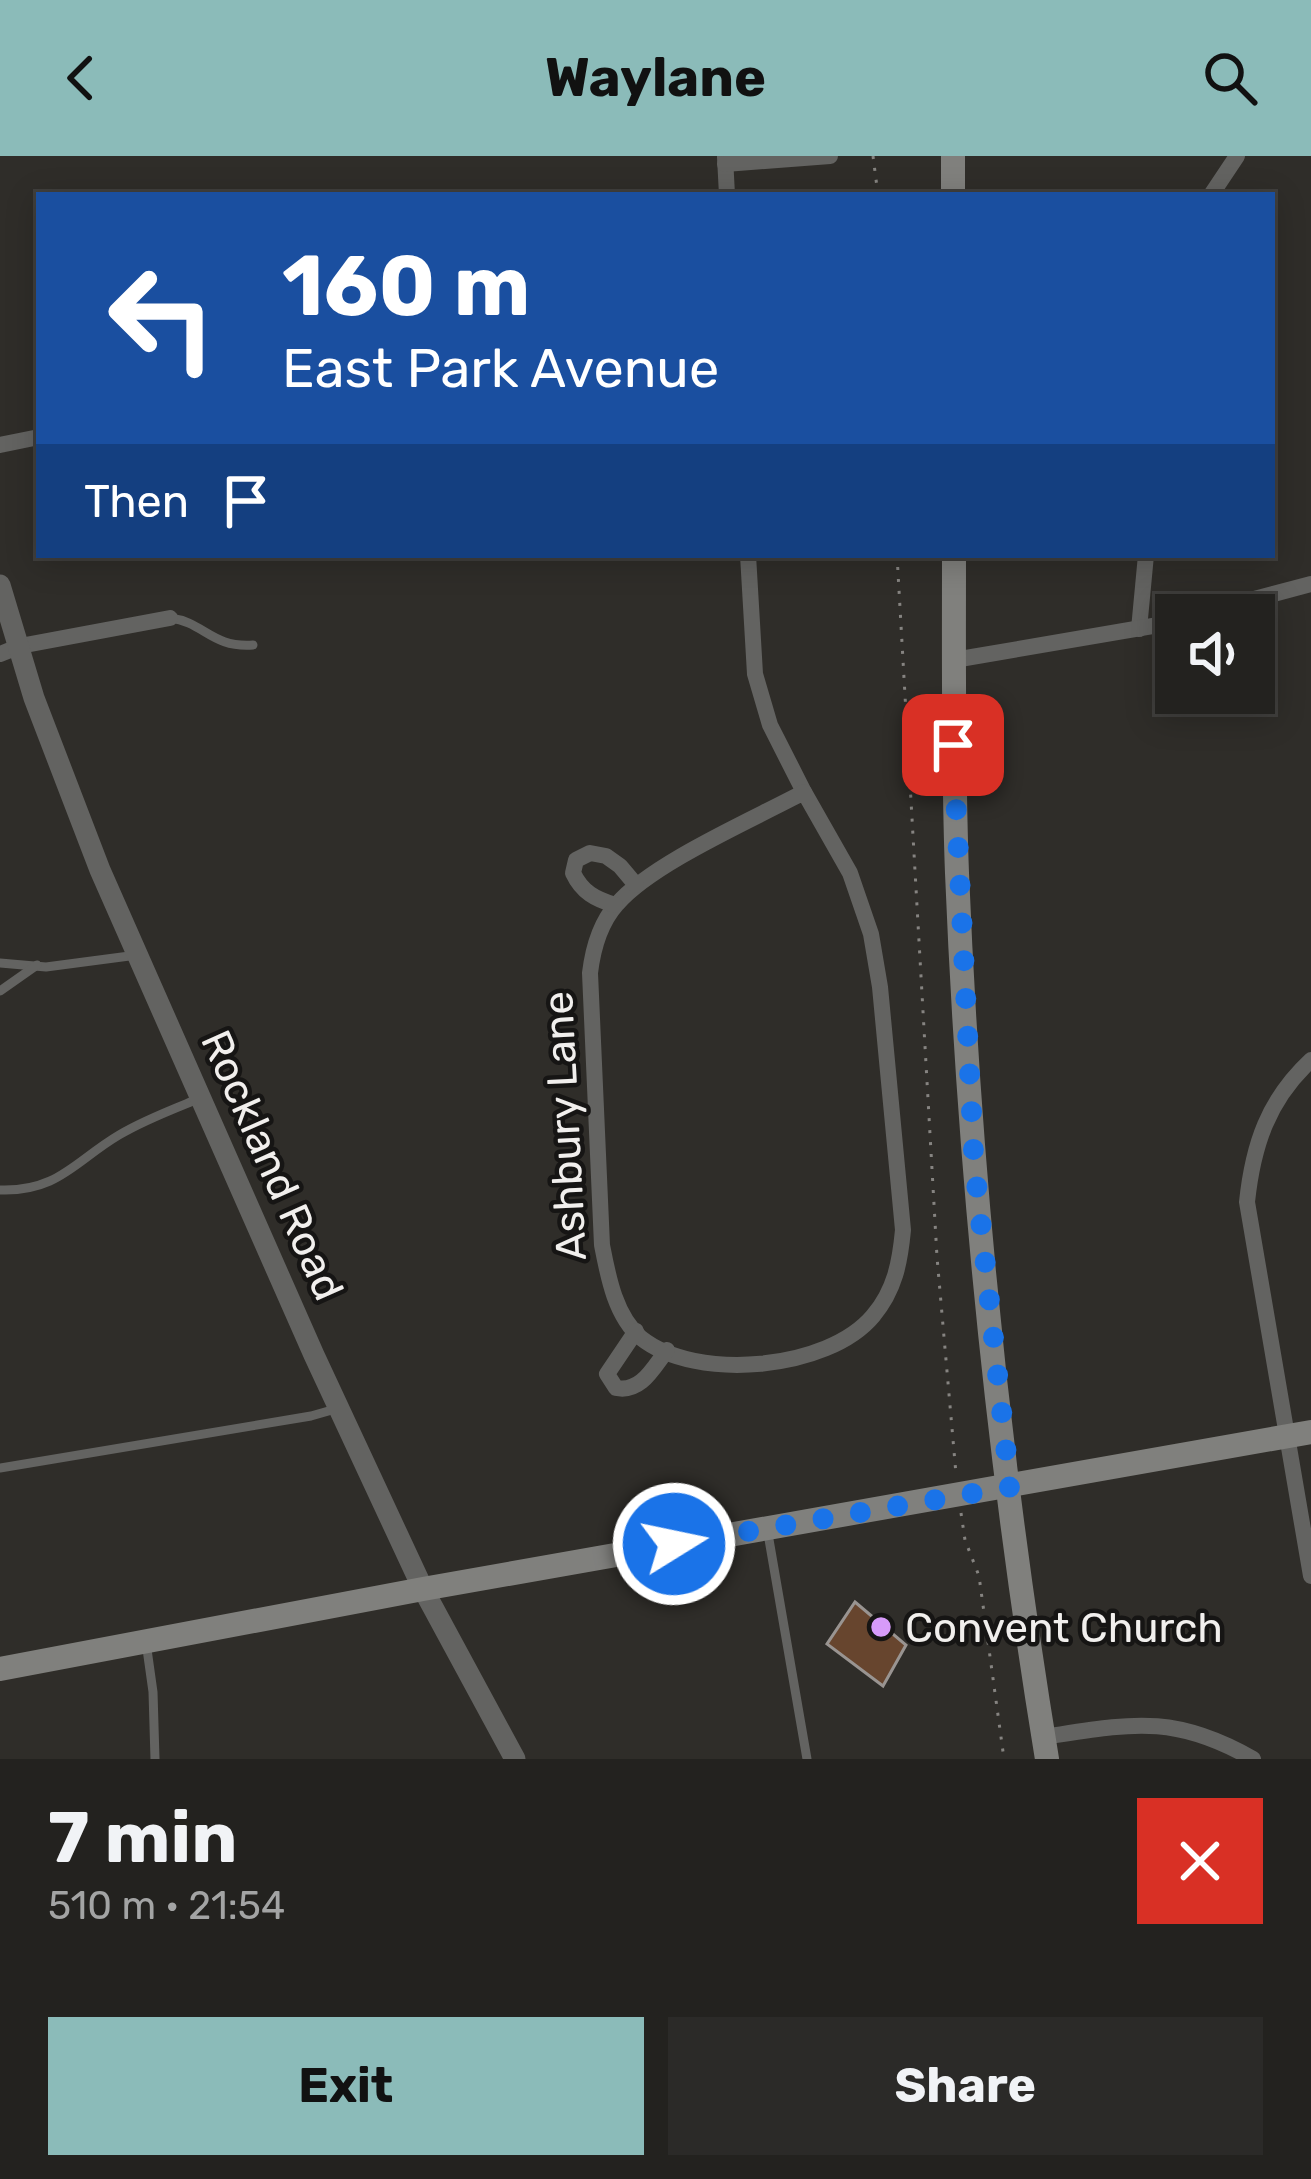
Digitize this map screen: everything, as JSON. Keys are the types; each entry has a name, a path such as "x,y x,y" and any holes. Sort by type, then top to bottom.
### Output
{"main road":[{"path":"953,156 953,192"},
{"path":"954,558 957,877 974,1161 1045,1748"},
{"path":"0,1670 423,1588 1299,1434"}],"street":[{"path":"727,192 725,160 830,156"},
{"path":"1213,192 1238,156"},
{"path":"0,445 36,438"},
{"path":"667,1350 637,1386 616,1388 607,1374 637,1331 685,1359 726,1367 813,1354 838,1343 872,1318 900,1265 903,1230 871,934 850,873 770,725 755,674 748,558"},
{"path":"1139,629 1146,558"},
{"path":"1273,594 1311,584"},
{"name":"Rockland Road","path":"0,585 10,650 137,955 423,1588 515,1759"},
{"path":"10,650 170,618"},
{"path":"954,660 1155,626"},
{"name":"Ashbury Lane","path":"637,1331 620,1309 602,1246 589,1000 593,948 615,905 636,885 804,792"},
{"path":"615,905 594,898 579,885 573,873 576,860 590,853 606,856 636,885"},
{"path":"1311,1060 1284,1090 1257,1140 1247,1202 1299,1434 1311,1576"},
{"path":"1045,1748 1127,1724 1161,1724 1190,1729 1253,1759"}],"lane":[{"path":"170,618 184,620 226,645 253,645"},
{"path":"0,963 98,963 137,955"},
{"path":"0,991 37,965"},
{"path":"0,1190 58,1179 122,1133 201,1098"},
{"path":"0,1468 339,1408"},
{"path":"767,1528 807,1759"},
{"path":"146,1642 155,1759"}],"path":[{"path":"873,156 878,192"},
{"path":"896,558 937,1257 956,1467"},
{"path":"963,1527 979,1576 1004,1759"}],"building":[{"path":"855,1602 906,1645 883,1686 827,1644"}],"place":[{"name":"Convent Church","path":"881,1627"}],"route":[{"path":"674,1544 1010,1487 974,1161 953,745"}]}
